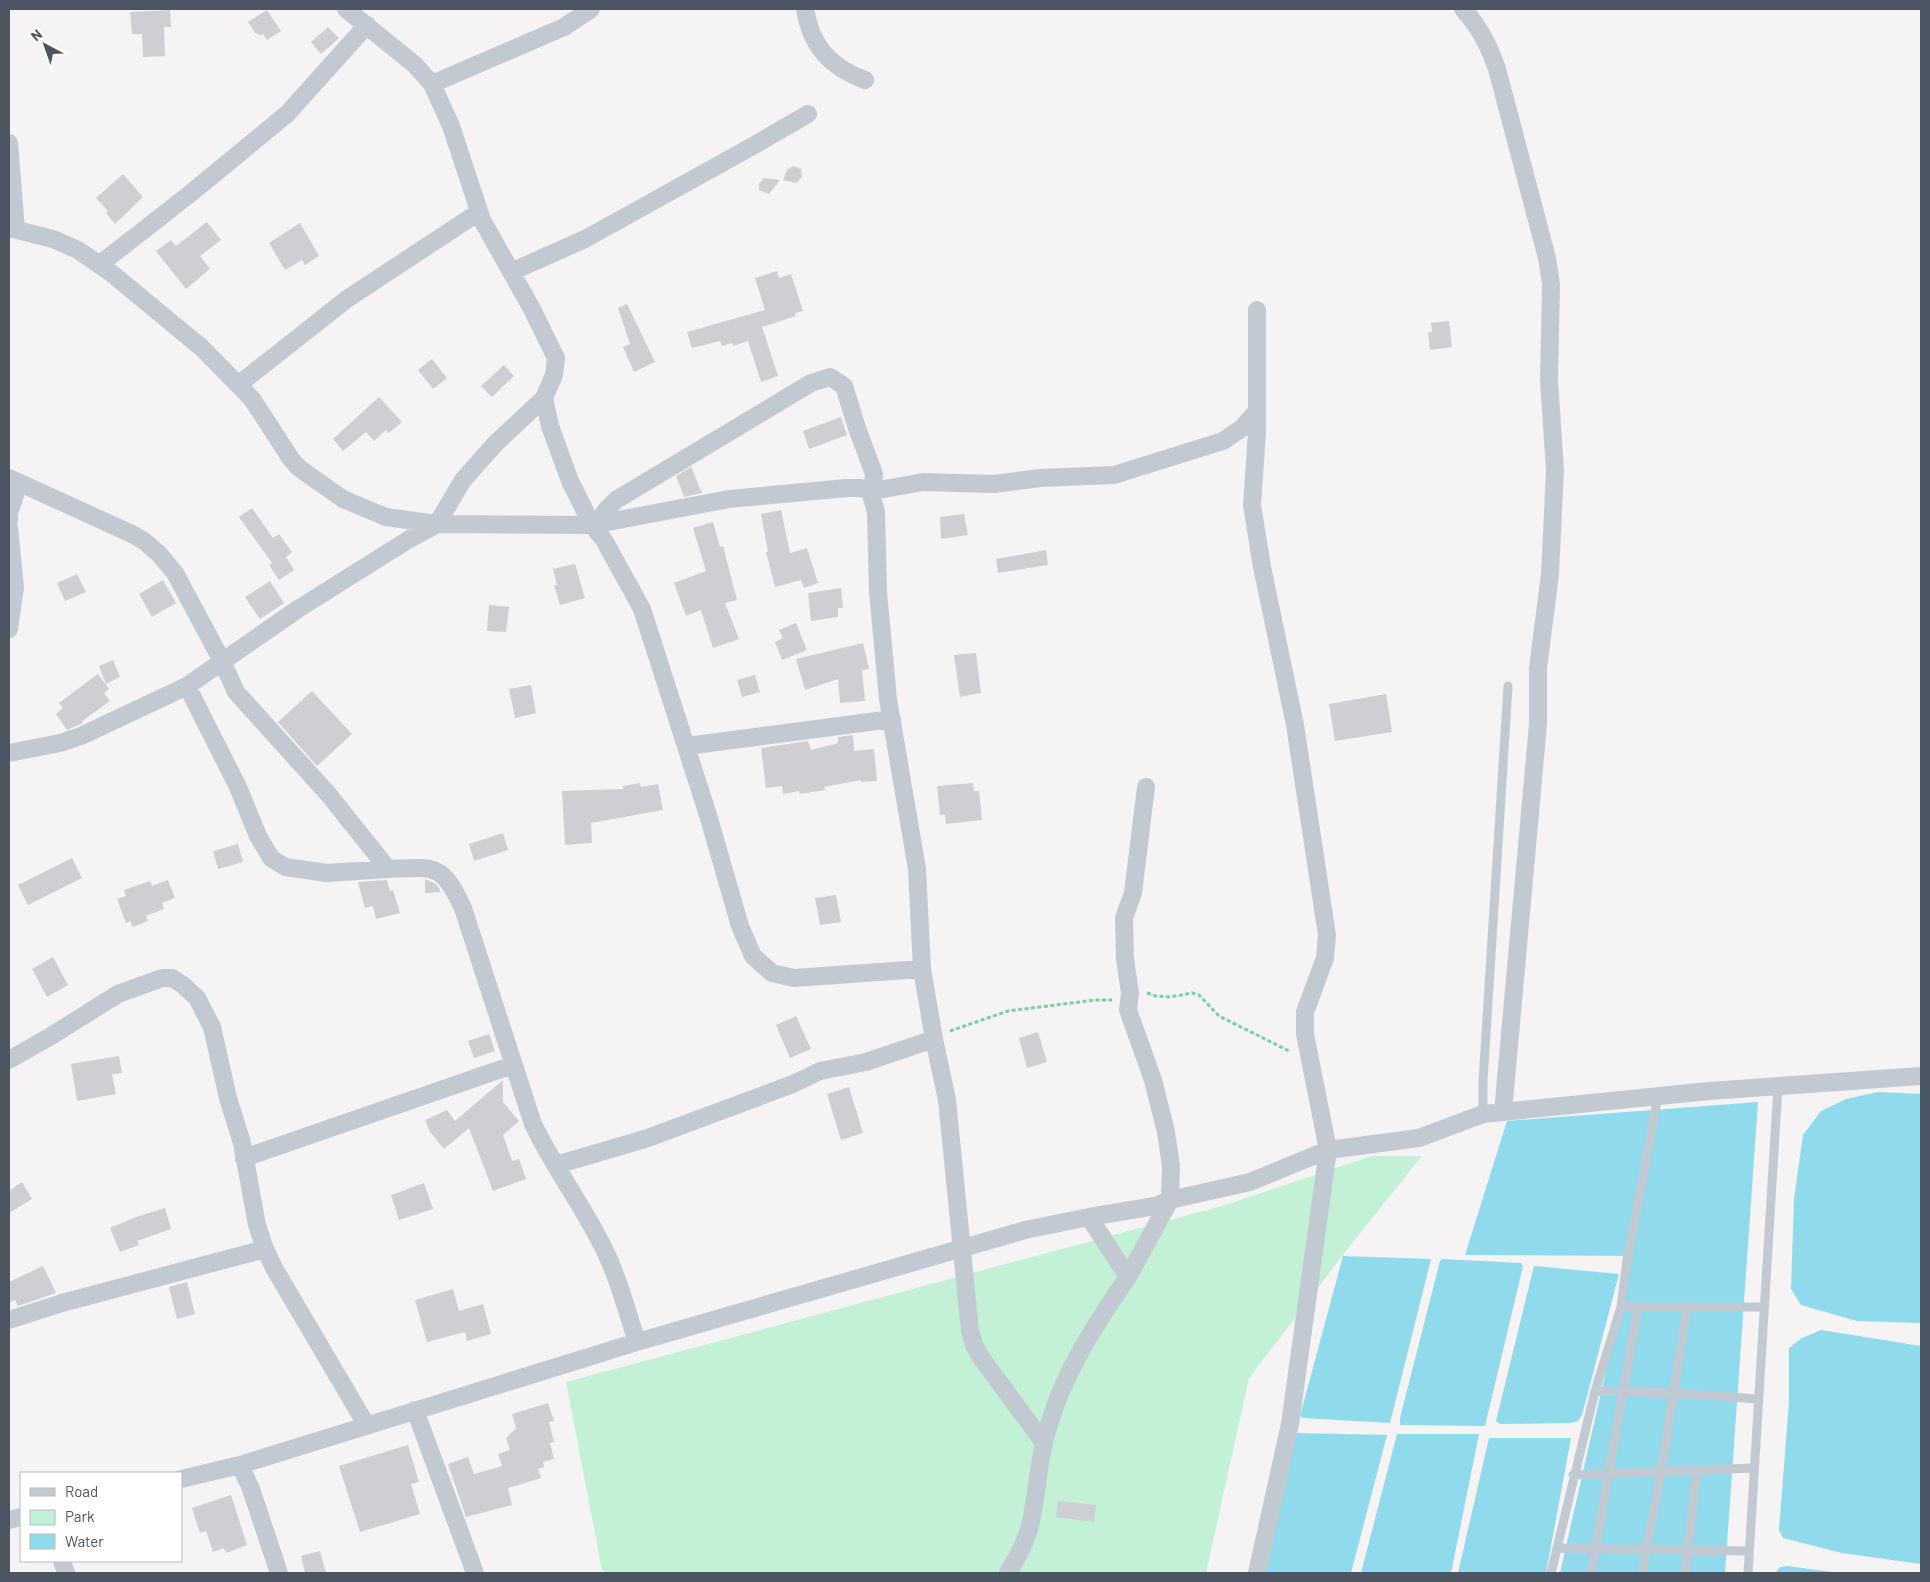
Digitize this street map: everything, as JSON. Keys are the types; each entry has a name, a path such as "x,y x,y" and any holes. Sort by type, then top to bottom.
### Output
{"street":[{"path":"9,753 60,743 81,736 187,686 298,609 437,524 463,480 496,443 544,398 554,375 556,358 532,309 479,212 451,126 432,84 415,65 346,9"},
{"path":"432,84 564,27 590,9"},
{"path":"804,9 808,25 817,44 830,60 846,73 865,80"},
{"path":"1463,9 1473,19 1493,57 1497,69 1545,250 1550,284 1549,381 1555,470 1550,574 1538,668 1538,724 1503,1112"},
{"path":"99,265 287,114 367,25"},
{"path":"511,272 585,239 808,114"},
{"path":"9,143 13,229 52,240 78,250 151,305 202,348 257,405 290,459 343,499 386,517 437,524 595,523 729,499 846,488 860,488 873,492 923,482 994,484 1040,478 1114,475 1223,441 1242,428 1257,411"},
{"path":"238,385 347,298 479,212"},
{"path":"1257,310 1257,432 1252,505 1262,567 1295,725 1326,935 1325,958 1305,1012 1306,1034 1328,1150 1290,1424 1257,1573"},
{"path":"595,523 616,500 810,383 830,377 844,386 874,474 873,492 876,512 878,592 888,699 917,868 922,970 947,1100 970,1331 974,1345 982,1359 1044,1443"},
{"path":"544,398 550,426 570,481 642,609 687,746 727,876 740,926 753,956 772,973 794,978 922,970"},
{"path":"9,520 14,480 132,534 160,554 174,573 222,661 236,692 329,795 388,869"},
{"path":"9,528 15,587 9,629"},
{"path":"187,686 238,787 258,836 271,858 285,867 326,873 427,867 443,875 452,886 463,908 533,1124 606,1252 636,1342"},
{"path":"687,746 892,719"},
{"path":"1008,1573 1023,1547 1029,1529 1044,1443 1059,1394 1089,1337 1128,1277 1170,1200 1171,1166 1166,1132 1153,1080 1128,1010 1130,993 1125,959 1124,918 1133,893 1146,787"},
{"path":"9,1060 118,994 162,978 172,978 183,984 197,998 212,1027 228,1098 242,1143 257,1225 265,1249 274,1268 367,1426"},
{"path":"556,1165 646,1139 793,1084 820,1071 866,1062 934,1039"},
{"path":"244,1158 513,1065"},
{"path":"182,1479 240,1466 636,1342 1025,1230 1155,1206 1170,1200 1250,1182 1328,1150 1419,1138 1484,1114 1658,1096 1921,1076"},
{"path":"1089,1217 1128,1277"},
{"path":"9,1320 62,1303 265,1249"},
{"path":"415,1410 476,1573"},
{"path":"240,1466 250,1489 279,1573"}],"lane":[{"path":"1484,1114 1483,1082 1508,686"},
{"path":"1748,1573 1778,1086"},
{"path":"1551,1573 1573,1475 1595,1392 1621,1307 1627,1260 1658,1096"},
{"path":"1621,1307 1764,1307"},
{"path":"1591,1573 1638,1307"},
{"path":"1642,1573 1661,1472 1687,1307"},
{"path":"1595,1392 1674,1393 1758,1399"},
{"path":"1573,1475 1754,1468"},
{"path":"1685,1573 1698,1470"},
{"path":"1557,1548 1749,1551"}],"green space":[{"path":"1372,1156 1422,1156 1356,1238 1249,1378 1206,1573 608,1573 602,1570 566,1382 1222,1206"}],"water":[{"path":"1878,1092 1921,1094 1921,1323 1857,1321 1801,1305 1791,1289 1794,1199 1803,1135 1821,1111 1846,1099"},
{"path":"1758,1102 1725,1573 1560,1573 1632,1256 1465,1255 1507,1121"},
{"path":"1343,1256 1431,1259 1390,1423 1303,1418 1300,1416"},
{"path":"1442,1259 1521,1263 1523,1266 1485,1426 1400,1425 1400,1418"},
{"path":"1534,1266 1619,1274 1582,1415 1578,1421 1571,1423 1500,1424 1496,1421"},
{"path":"1821,1330 1921,1346 1921,1564 1842,1553 1783,1538 1779,1530 1789,1401 1789,1348 1802,1338"},
{"path":"1297,1433 1387,1435 1351,1573 1262,1573"},
{"path":"1397,1434 1479,1434 1451,1573 1361,1573"},
{"path":"1489,1438 1571,1438 1546,1573 1458,1573"},
{"path":"1787,1566 1840,1573 1775,1573 1780,1567"}],"building":[{"path":"170,10 171,27 164,27 165,56 143,57 142,34 132,34 130,12"},
{"path":"267,10 281,31 267,40 263,34 260,36 258,33 256,34 248,22"},
{"path":"328,27 339,38 321,54 311,42"},
{"path":"793,166 801,169 802,177 796,183 783,180 787,170"},
{"path":"123,174 143,197 115,224 106,213 108,211 96,198"},
{"path":"764,178 780,180 769,194 759,190 759,184"},
{"path":"207,222 221,240 200,256 210,269 186,289 156,251 171,240 176,246"},
{"path":"300,223 319,256 305,265 302,260 285,270 269,243"},
{"path":"777,271 779,278 791,274 803,311 795,313 796,316 762,327 778,376 761,382 748,341 733,346 732,343 722,346 720,341 692,348 687,332 765,310 755,278"},
{"path":"627,304 655,362 634,372 623,347 630,344 618,308"},
{"path":"1449,321 1452,347 1430,350 1428,332 1432,332 1431,323"},
{"path":"432,359 447,378 433,389 418,370"},
{"path":"504,365 514,376 492,397 481,386"},
{"path":"379,397 402,422 389,433 386,430 374,441 366,432 343,451 333,439"},
{"path":"841,417 847,435 809,449 803,431"},
{"path":"691,467 702,493 684,497 676,476"},
{"path":"252,508 273,538 279,534 292,552 286,557 294,570 279,580 269,565 272,563 239,517"},
{"path":"781,510 790,553 807,548 818,583 804,588 801,580 775,587 766,552 768,552 761,514"},
{"path":"964,514 968,535 941,539 940,517"},
{"path":"713,522 720,547 723,546 737,600 725,603 739,639 713,648 701,610 686,616 674,583 706,571 693,528"},
{"path":"1046,550 1048,565 998,573 996,559"},
{"path":"575,564 585,598 560,605 554,585 557,585 553,569"},
{"path":"77,574 86,592 65,601 57,583"},
{"path":"163,580 176,603 152,617 139,594"},
{"path":"270,581 284,603 260,619 245,597"},
{"path":"841,588 843,608 838,608 838,617 811,621 808,593"},
{"path":"489,605 509,607 506,632 487,631"},
{"path":"796,623 807,650 782,660 775,642 783,638 779,630"},
{"path":"863,643 869,669 862,670 865,701 840,703 838,679 805,690 796,659"},
{"path":"976,653 981,693 960,697 954,655"},
{"path":"113,660 120,677 106,684 99,666"},
{"path":"98,674 109,689 104,693 110,701 82,721 83,723 67,730 56,714 63,708 59,703"},
{"path":"755,675 760,692 742,697 737,680"},
{"path":"531,685 536,713 515,718 509,689"},
{"path":"312,691 352,734 317,766 278,722"},
{"path":"1386,694 1392,732 1335,741 1329,704"},
{"path":"853,735 854,751 874,749 877,781 861,782 861,780 824,787 825,790 800,794 799,791 783,794 782,786 766,788 761,748 808,741 811,750 838,743 838,737"},
{"path":"640,783 641,787 658,784 663,810 591,823 592,843 565,845 562,791 623,789 623,786"},
{"path":"973,783 974,791 979,791 982,820 946,824 945,815 940,815 937,786"},
{"path":"503,833 508,850 474,861 469,844"},
{"path":"238,844 243,862 218,869 213,851"},
{"path":"72,858 82,878 28,905 18,885"},
{"path":"425,879 436,884 440,892 425,893"},
{"path":"168,880 175,898 162,903 164,909 146,916 148,921 133,927 130,921 126,923 117,899 126,896 124,890 150,881 152,886"},
{"path":"387,880 390,891 393,890 400,913 376,919 373,906 365,908 358,882"},
{"path":"836,895 841,922 820,925 815,898"},
{"path":"53,957 68,985 47,997 32,969"},
{"path":"796,1016 811,1049 790,1058 776,1025"},
{"path":"1038,1032 1047,1062 1027,1068 1019,1038"},
{"path":"489,1034 495,1051 474,1058 468,1041"},
{"path":"119,1056 122,1073 112,1074 116,1094 77,1101 71,1064"},
{"path":"503,1080 503,1102 519,1121 503,1135 512,1161 519,1159 526,1179 493,1191 469,1128 444,1149 430,1132 425,1120 447,1110 455,1121"},
{"path":"849,1087 863,1133 841,1140 827,1094"},
{"path":"22,1182 32,1199 9,1213 9,1191"},
{"path":"424,1183 433,1209 399,1220 391,1195"},
{"path":"165,1208 171,1229 137,1241 139,1245 120,1252 110,1228"},
{"path":"43,1266 56,1293 18,1306 15,1300 9,1303 9,1282"},
{"path":"187,1282 195,1314 177,1319 169,1287"},
{"path":"453,1289 459,1311 483,1304 491,1334 467,1341 465,1332 427,1342 415,1300"},
{"path":"548,1403 554,1421 549,1422 554,1442 550,1443 554,1459 543,1462 544,1467 538,1469 541,1478 508,1488 512,1505 466,1517 448,1464 468,1457 474,1474 502,1466 498,1454 510,1450 506,1438 516,1428 512,1414"},
{"path":"408,1445 419,1482 411,1484 420,1514 360,1532 339,1466"},
{"path":"231,1495 247,1545 226,1553 224,1548 213,1552 206,1531 200,1533 192,1508"},
{"path":"1058,1501 1096,1505 1094,1522 1056,1517"},
{"path":"320,1551 326,1573 305,1573 301,1556"}]}
